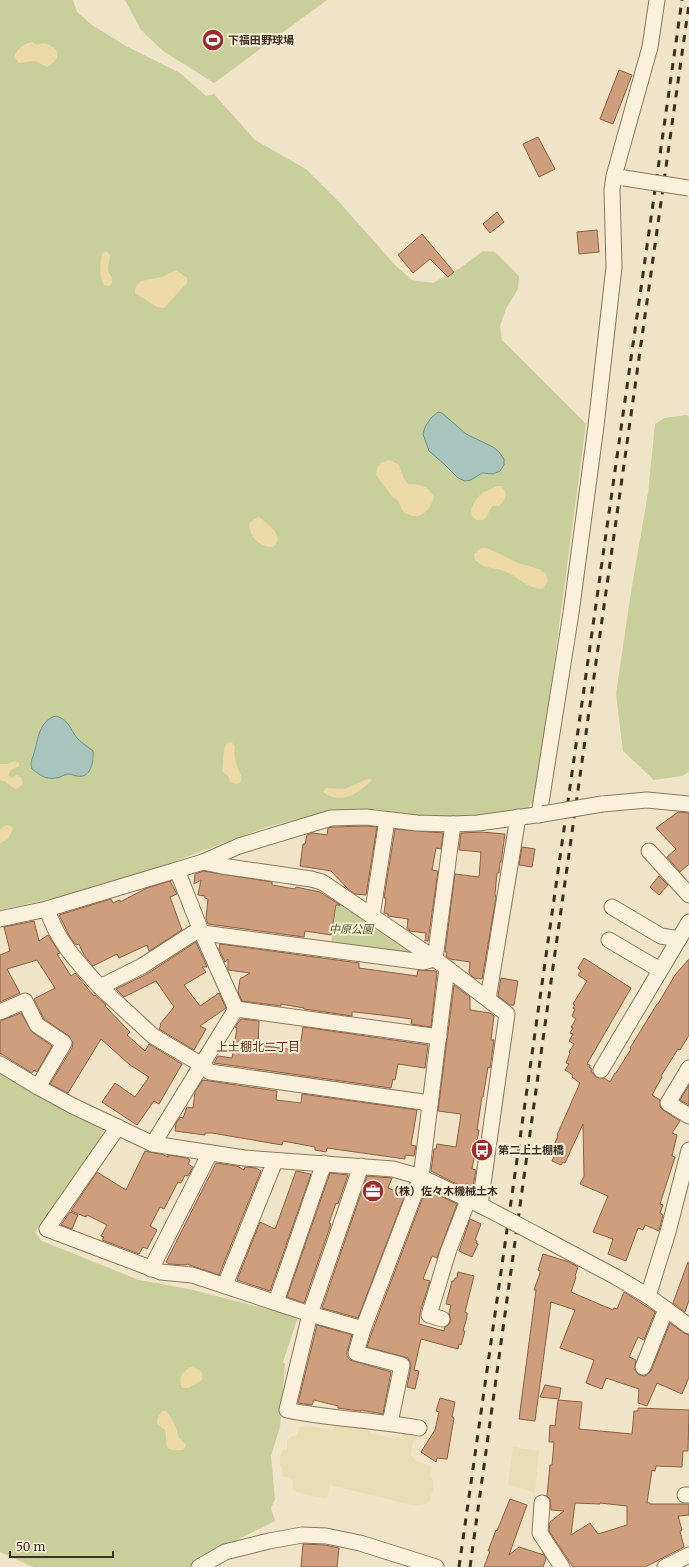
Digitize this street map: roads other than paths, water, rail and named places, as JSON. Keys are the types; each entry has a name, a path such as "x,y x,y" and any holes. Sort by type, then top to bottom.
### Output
{"street":[{"path":"541,815 571,613 596,426 614,267 612,190 619,177 650,47 657,0"},
{"path":"619,177 689,188"},
{"path":"0,919 46,909 177,870 203,862 239,846 331,818 366,817 417,823 453,824 518,818 602,804 647,800 689,804"},
{"path":"488,999 518,818"},
{"path":"372,916 387,820"},
{"path":"435,959 453,824"},
{"path":"649,851 689,895"},
{"path":"203,862 322,882 435,959 507,1014 478,1204 448,1252 433,1320"},
{"path":"177,870 236,1009"},
{"path":"612,907 661,936 679,939"},
{"path":"46,909 60,940 71,955 100,987 153,1036 202,1065 210,1072 430,1103"},
{"path":"600,1070 689,922"},
{"path":"100,987 142,966 194,932 202,931 423,962 435,959"},
{"path":"609,940 660,970"},
{"path":"390,1423 402,1365 356,1353 363,1329 420,1177 447,968"},
{"path":"0,1012 25,1001 37,1025 64,1044 38,1087"},
{"path":"236,1009 439,1037"},
{"path":"153,1144 236,1009"},
{"path":"0,1064 38,1087 153,1144 275,1161 393,1169 420,1177 478,1204 616,1277 648,1296 688,1324"},
{"path":"689,1068 668,1103 689,1116"},
{"path":"118,1127 47,1229 151,1269 161,1272 192,1275 310,1314 363,1329"},
{"path":"648,1296 668,1232 689,1150"},
{"path":"151,1269 210,1153"},
{"path":"225,1285 275,1161"},
{"path":"276,1302 324,1164"},
{"path":"361,1166 310,1314 287,1410 419,1428"},
{"path":"643,1367 666,1309"},
{"path":"542,1503 540,1533 562,1567"},
{"path":"199,1567 225,1552 269,1541 302,1535 326,1536 360,1543 436,1567"},
{"path":"665,1567 689,1555"}],"water":[{"path":"438,412 442,413 466,434 493,447 499,452 504,459 504,465 500,471 493,474 482,473 471,480 465,481 458,478 429,451 423,434 425,427 431,418"},
{"path":"56,716 64,720 78,739 93,751 91,768 86,775 77,776 68,774 56,778 48,778 32,769 31,765 40,731 50,718"}],"railway":[{"path":"459,1567 682,0"},
{"path":"470,1567 689,4"}],"place":[{"name":"下福田野球場","path":"213,40"},
{"name":"第二上土棚橋","path":"482,1150"},
{"name":"（株）佐々木機械土木","path":"373,1191"}],"district":[{"name":"上土棚北二丁目","path":"258,1047"}],"park label":[{"name":"中原公園","path":"351,929"}]}
